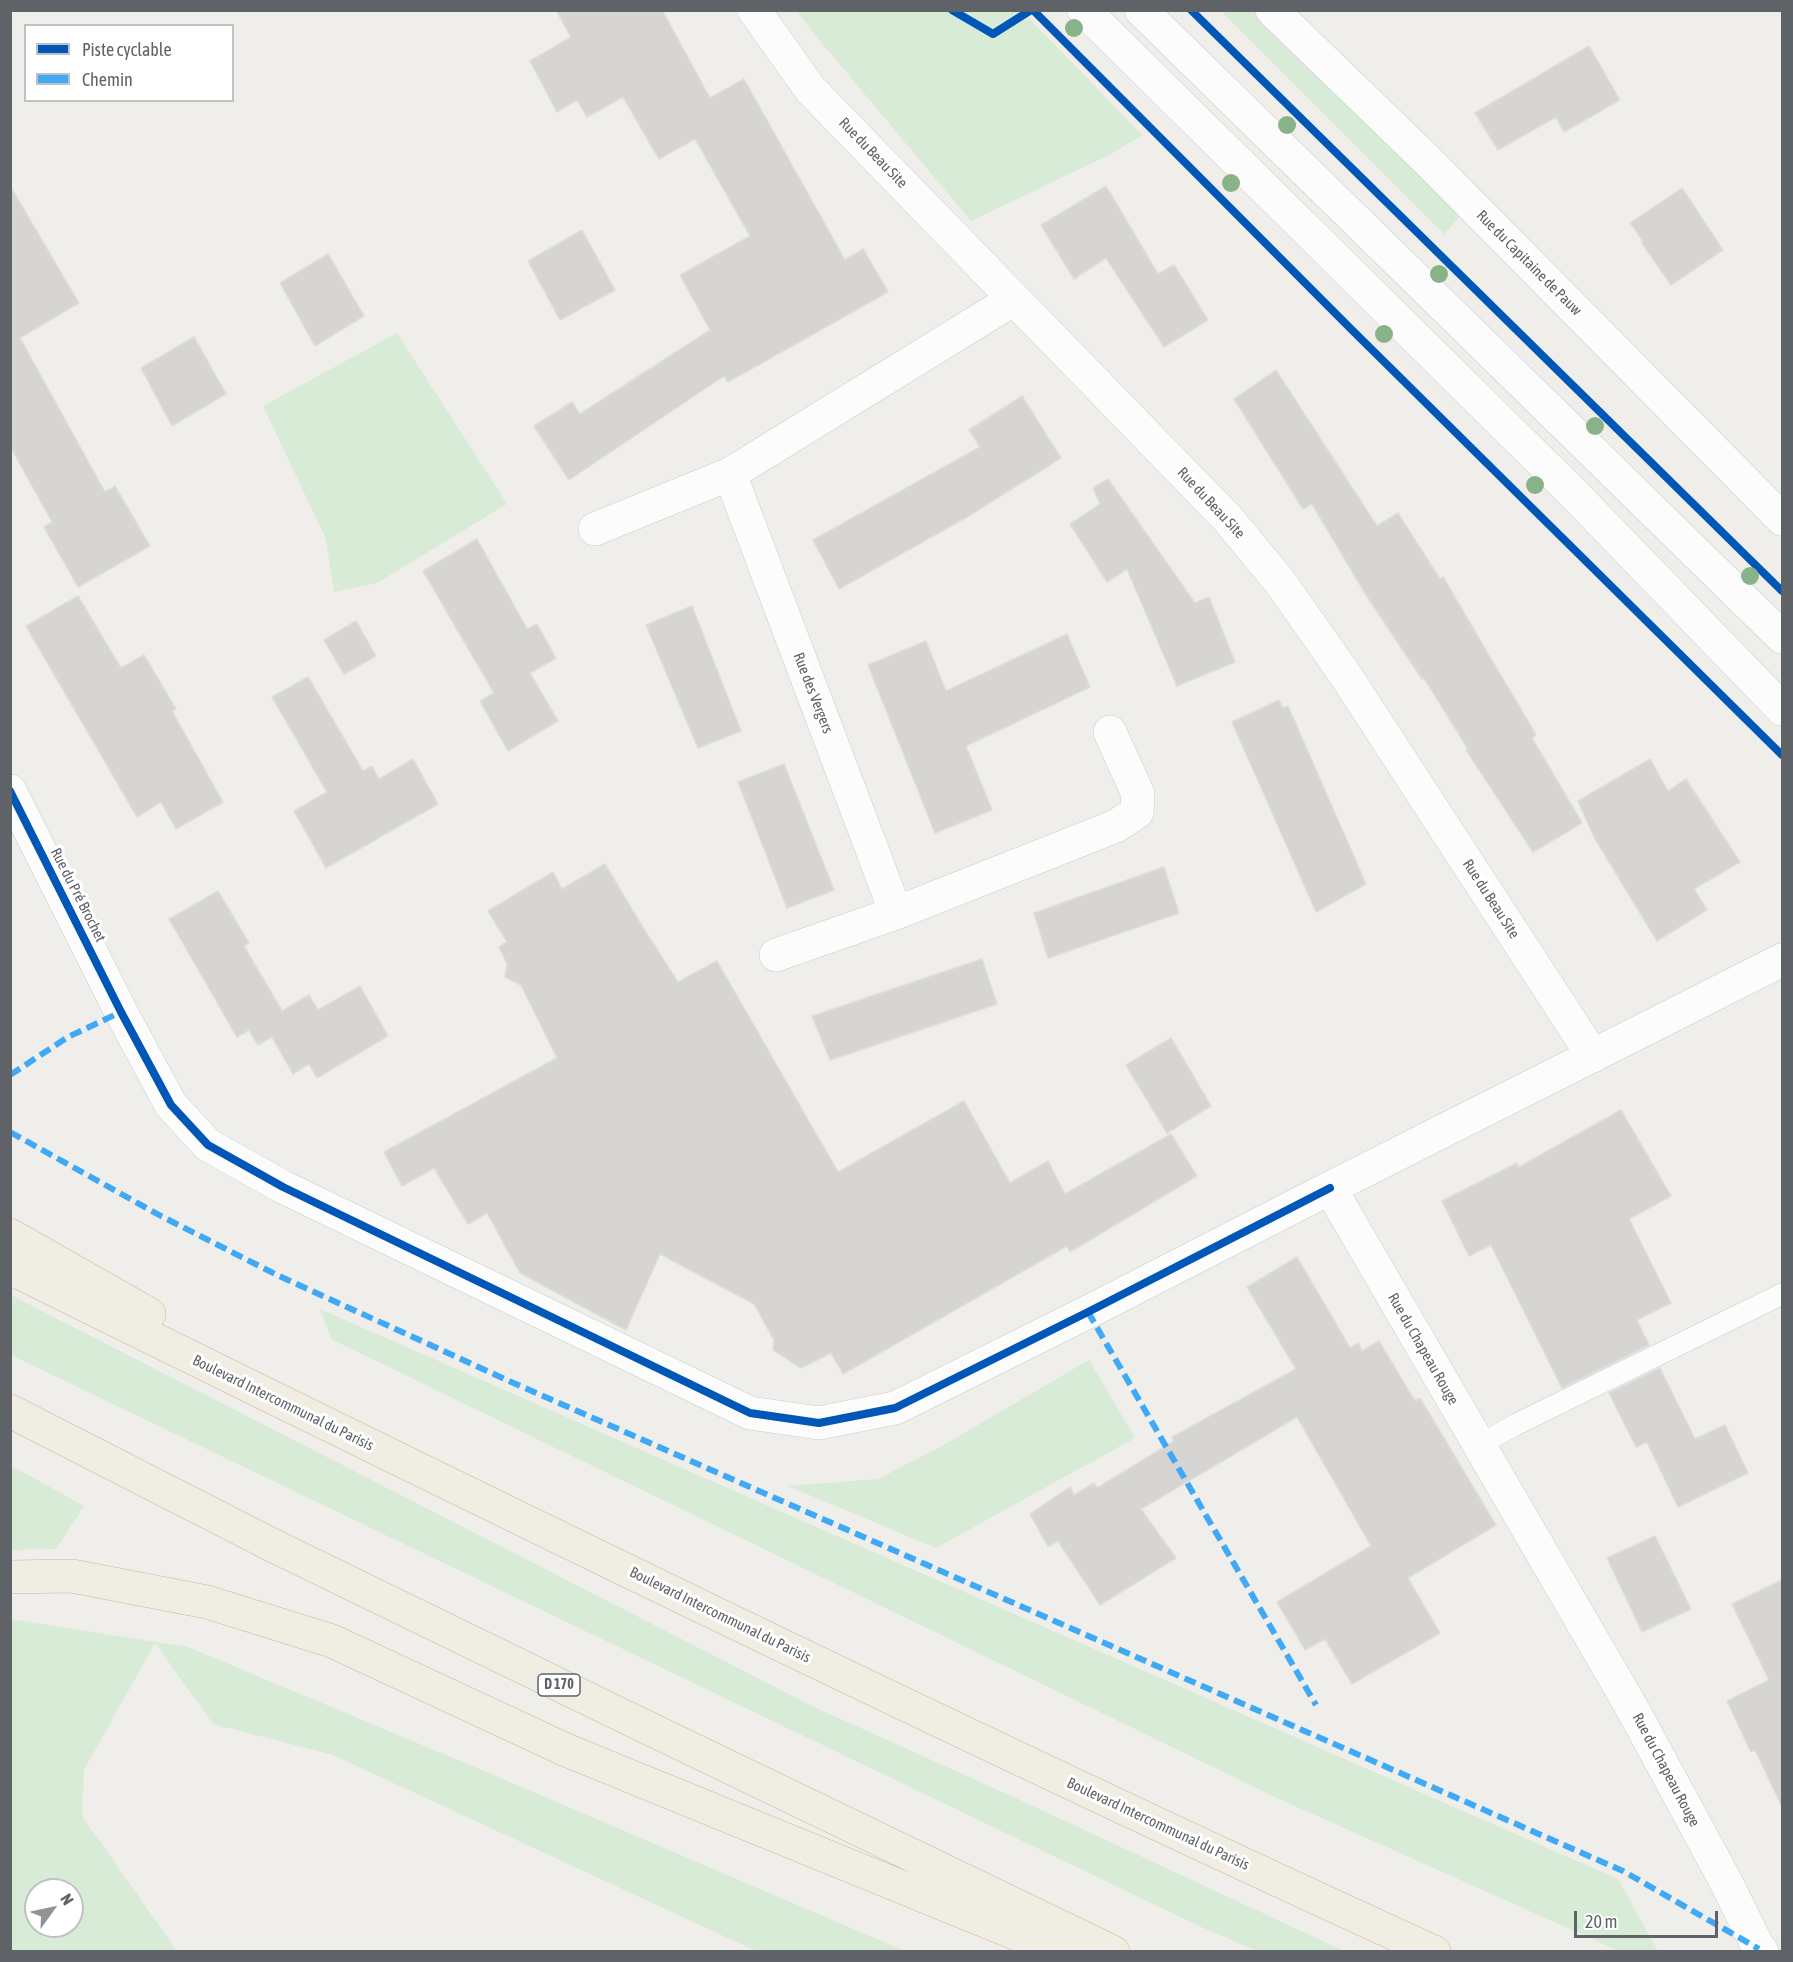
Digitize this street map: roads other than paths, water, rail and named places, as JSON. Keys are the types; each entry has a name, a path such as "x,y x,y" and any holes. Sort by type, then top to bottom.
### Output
{"highway":[{"path":"10,1235 480,1500"},
{"name":"Boulevard Intercommunal du Parisis","path":"10,1268 480,1500 1053,1774 1434,1952"},
{"name":"D 170","path":"10,1411 285,1551 1113,1952"},
{"path":"10,1577 72,1576 207,1602 332,1641 566,1750 1061,1952"}],"street":[{"name":"Rue du Beau Site","path":"754,10 811,90 1228,519 1280,582 1344,673 1593,1056"},
{"path":"1084,10 1575,495 1782,709"},
{"path":"1141,10 1782,637"},
{"name":"Rue du Capitaine de Pauw","path":"1272,10 1427,160 1782,519"},
{"path":"595,529 730,474 1014,299"},
{"name":"Rue des Vergers","path":"730,474 896,913"},
{"path":"777,955 896,913 1116,826 1137,812 1138,794 1110,732"},
{"name":"Rue du Pré Brochet","path":"10,792 171,1105 208,1145 283,1187 750,1413 819,1423 895,1408 1330,1188"},
{"path":"1330,1188 1782,960"},
{"name":"Rue du Chapeau Rouge","path":"1330,1188 1632,1708 1762,1952"}],"lane":[{"path":"1479,1445 1515,1425 1782,1294"}]}
